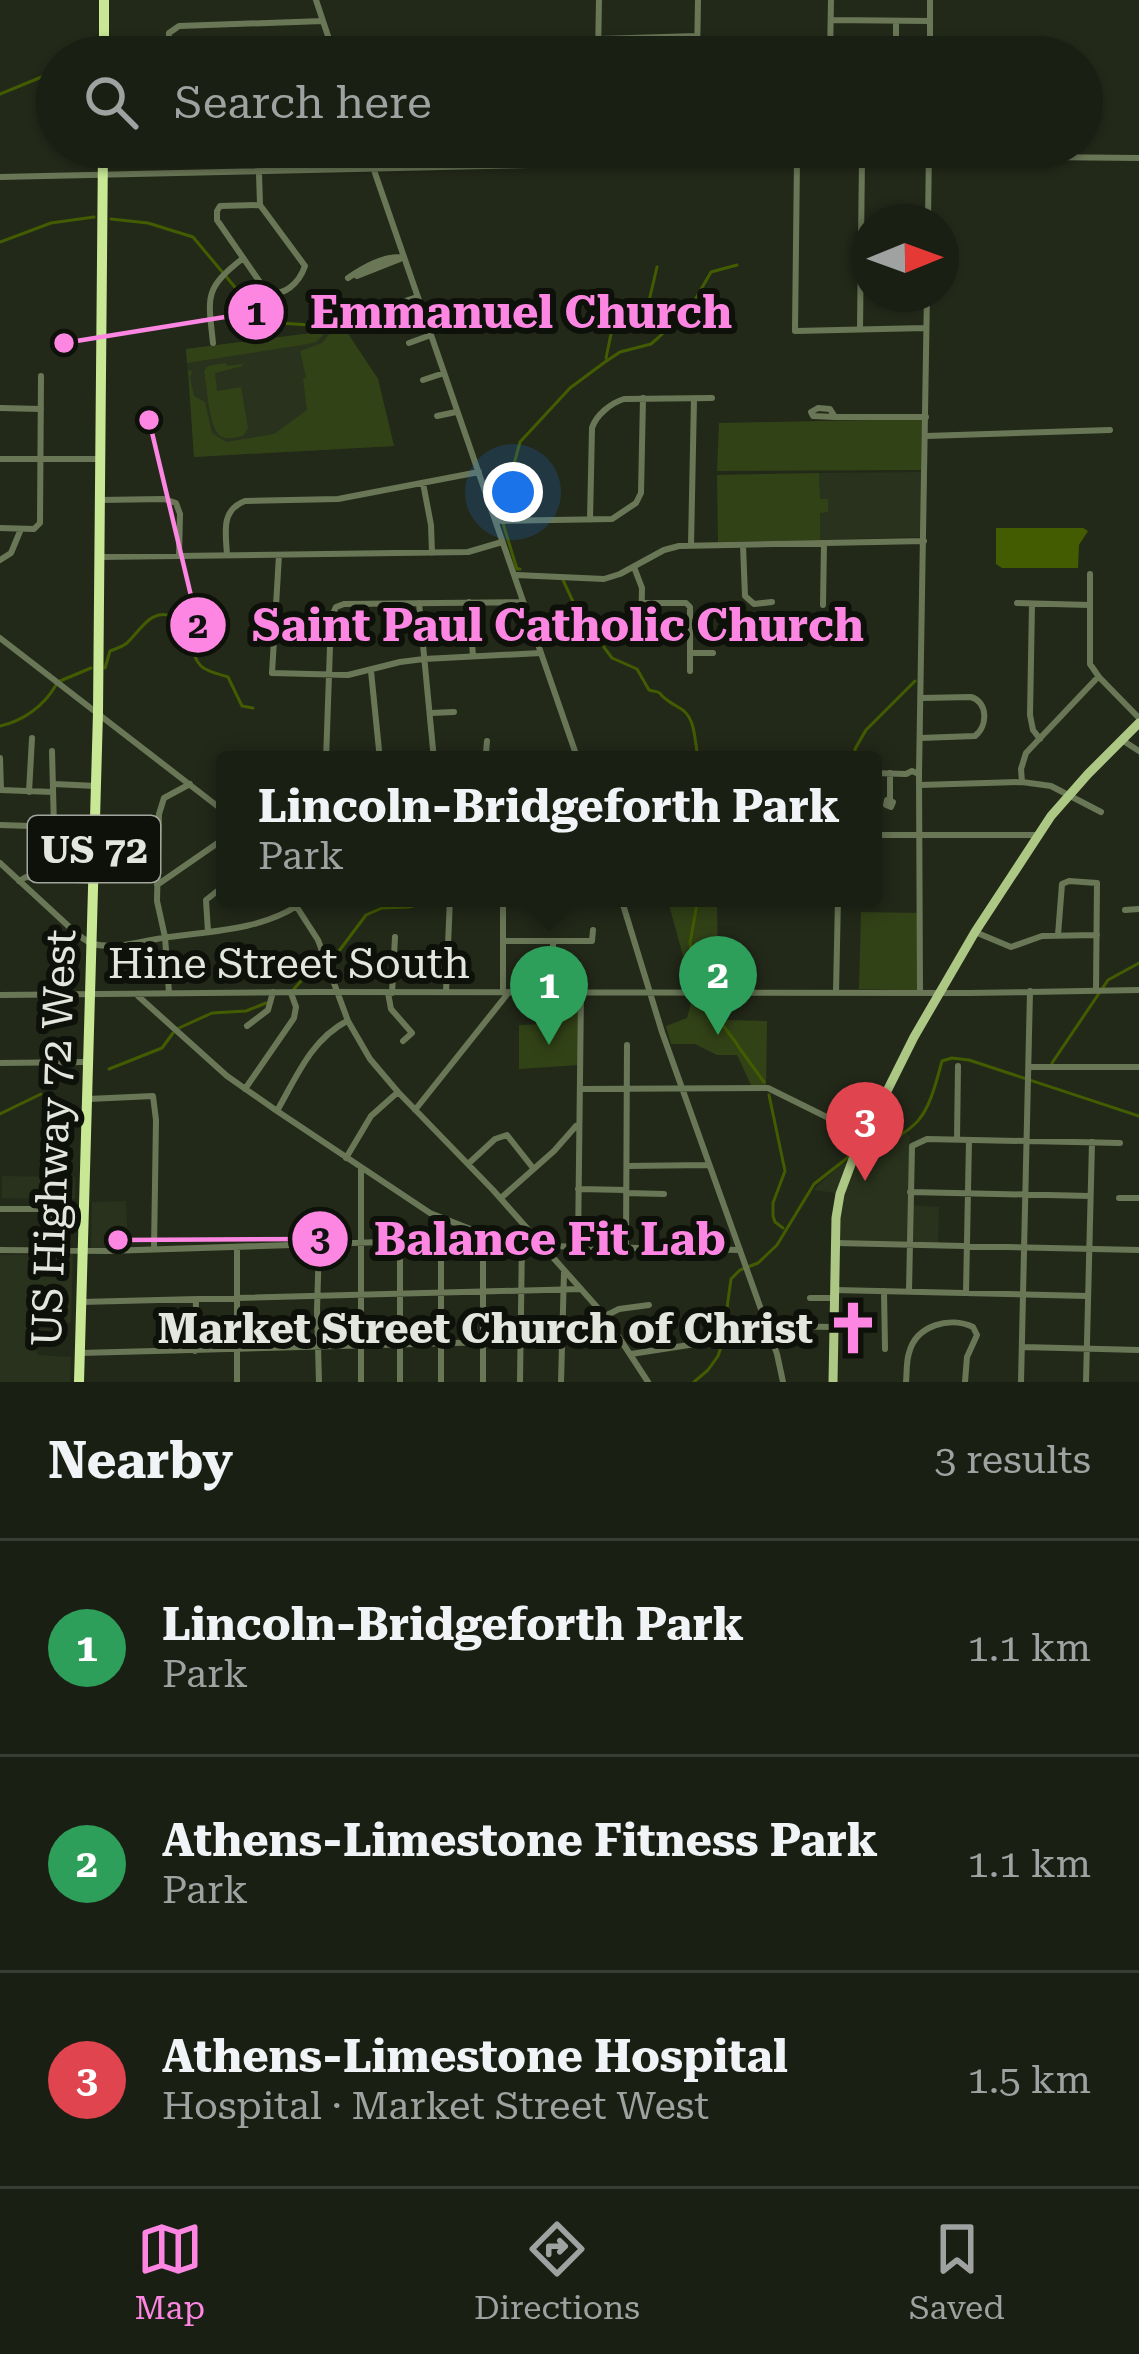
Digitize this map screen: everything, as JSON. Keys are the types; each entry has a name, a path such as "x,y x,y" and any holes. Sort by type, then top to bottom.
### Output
{"highway":[{"path":"104,0 104,36"},
{"name":"US 72","path":"103,168 103,176"},
{"name":"US Highway 72 West","path":"79,1382 98,713 103,176"}],"main road":[{"path":"833,1382 838,1202 851,1164 939,993 1037,835 1139,720"}],"street":[{"path":"316,0 328,36"},
{"path":"598,36 599,0"},
{"path":"698,0 698,36"},
{"path":"831,0 831,36"},
{"path":"930,0 930,36"},
{"path":"831,20 930,21"},
{"path":"170,36 179,26 323,21"},
{"path":"896,21 896,36"},
{"path":"1103,157 1139,158"},
{"path":"0,177 414,168"},
{"path":"797,168 795,331 927,328"},
{"path":"860,329 862,168"},
{"path":"928,168 928,204"},
{"path":"374,169 575,751"},
{"path":"259,173 260,205 304,268 288,290 274,294 266,291 219,226 218,208 260,205"},
{"path":"403,257 397,262 348,278 376,262 403,257"},
{"path":"213,343 210,297 214,285 242,259"},
{"path":"384,308 417,297"},
{"path":"920,992 927,312"},
{"path":"409,343 431,335"},
{"path":"422,380 444,373"},
{"path":"0,528 34,529 40,523 41,376"},
{"path":"496,521 615,518 640,497 644,398"},
{"path":"691,545 694,398"},
{"path":"590,520 592,424 616,401 712,398"},
{"path":"0,408 41,409"},
{"path":"437,416 457,409"},
{"path":"835,417 926,417"},
{"path":"926,436 1110,430"},
{"path":"0,459 100,459"},
{"path":"227,555 227,517 237,504 338,499 479,472"},
{"path":"423,483 431,553"},
{"path":"100,500 176,503 179,556"},
{"path":"0,560 11,553 21,529"},
{"path":"514,575 596,580 613,577 664,550 691,545 924,541"},
{"path":"100,557 431,553 476,551 503,542"},
{"path":"823,605 824,543"},
{"path":"742,544 745,596 754,604 772,602"},
{"path":"279,555 272,673 348,675 424,659 541,653"},
{"path":"634,567 642,588 637,644"},
{"path":"1090,574 1089,659 1099,677 1139,720"},
{"path":"469,602 473,656"},
{"path":"326,751 331,618 336,607 523,602"},
{"path":"419,603 432,751"},
{"path":"641,603 690,604 690,671"},
{"path":"1017,603 1089,605"},
{"path":"1032,604 1030,716 1040,739"},
{"path":"0,638 216,805"},
{"path":"690,653 713,653"},
{"path":"370,671 379,751"},
{"path":"1022,782 1023,760 1099,677"},
{"path":"920,738 975,736 984,723 979,699 921,698"},
{"path":"430,713 454,712"},
{"path":"29,792 32,738"},
{"path":"1122,740 1139,751"},
{"path":"486,751 487,741"},
{"path":"52,751 54,827"},
{"path":"0,758 1,790 96,786"},
{"path":"882,773 920,774"},
{"path":"890,773 890,800"},
{"path":"920,785 1022,782 1052,786 1101,812"},
{"path":"169,993 158,909 160,806 190,784"},
{"path":"0,825 95,828"},
{"path":"882,835 1037,835"},
{"path":"157,885 216,844"},
{"path":"0,863 92,944 198,935 268,922 297,907 318,940 348,1021 370,1059 605,1316 648,1382"},
{"path":"19,881 26,877 93,882"},
{"path":"1058,935 1062,884 1069,880 1097,883 1100,990"},
{"path":"208,932 206,900 216,893"},
{"path":"446,992 451,907"},
{"path":"415,1110 506,992 502,907"},
{"path":"624,907 782,1382"},
{"path":"836,992 838,907"},
{"path":"1125,910 1139,909"},
{"path":"504,941 592,941 593,930"},
{"path":"975,932 1011,947 1042,936 1097,935"},
{"path":"395,937 391,1009 412,1033 403,1041"},
{"path":"553,941 553,992"},
{"name":"Hine Street South","path":"0,995 1139,990"},
{"path":"1021,1382 1030,991"},
{"path":"247,1026 268,1010 273,992"},
{"path":"578,1246 581,992"},
{"path":"245,1089 294,1018 291,993"},
{"path":"135,994 245,1089 430,1213 483,1234 483,1382"},
{"path":"277,1111 315,1045 348,1021"},
{"path":"626,1247 627,1045"},
{"path":"0,1063 88,1062"},
{"path":"957,1139 958,1066"},
{"path":"1028,1074 1139,1067"},
{"path":"581,1089 768,1088 863,1140"},
{"path":"346,1158 371,1116 398,1092"},
{"path":"87,1099 153,1096 154,1250"},
{"path":"501,1198 578,1124"},
{"path":"468,1164 503,1135 513,1140 534,1168"},
{"path":"909,1292 914,1143 957,1139 1120,1143"},
{"path":"966,1293 969,1140"},
{"path":"1086,1382 1092,1142"},
{"path":"627,1166 710,1166"},
{"path":"361,1168 361,1382"},
{"path":"578,1189 664,1195"},
{"path":"910,1192 1090,1196"},
{"path":"1119,1198 1139,1198"},
{"path":"0,1209 52,1209 52,1250"},
{"path":"0,1250 154,1250 535,1237"},
{"path":"520,1382 523,1239"},
{"path":"441,1241 441,1382"},
{"path":"400,1243 400,1382"},
{"path":"836,1243 1139,1250"},
{"path":"319,1245 319,1382"},
{"path":"543,1246 740,1250"},
{"path":"237,1247 237,1382"},
{"path":"561,1382 564,1270"},
{"path":"81,1302 581,1289"},
{"path":"810,1298 884,1291 1088,1295"},
{"path":"884,1291 885,1349"},
{"path":"196,1300 196,1351"},
{"path":"605,1316 649,1305"},
{"path":"906,1382 914,1342 929,1328 953,1322 973,1327 976,1335 967,1357 965,1382"},
{"path":"631,1354 767,1326 834,1327"},
{"path":"80,1353 562,1340"},
{"path":"1022,1347 1139,1350"}],"shaded area":[{"path":"345,329 378,379 394,446 194,457 186,349"},
{"path":"345,329 378,379 394,446 194,457 188,369 194,396 205,402 212,433 226,442 274,434 307,410 300,351 322,343 332,331"},
{"path":"327,331 308,344 187,363 186,349"},
{"path":"226,363 243,366 215,373 217,391 241,387 248,428 243,436 229,438 214,426 204,371"},
{"path":"922,419 921,470 717,471 719,423"},
{"path":"921,472 921,537 820,540 819,473"},
{"path":"819,473 820,499 828,499 828,512 820,513 820,540 718,542 717,475"},
{"path":"996,528 1088,531 1079,545 1078,568 1002,568 996,564"},
{"path":"670,907 717,907 718,968 728,969 728,988 692,988"},
{"path":"861,912 918,913 917,990 859,989"},
{"path":"563,996 580,997 579,1065 519,1069 519,1025 562,1023"},
{"path":"693,996 727,996 727,1020 767,1021 766,1087 752,1087 737,1055 717,1055 695,1044 671,1044 666,1026 687,1018"},
{"path":"879,1120 898,1123 910,1137 908,1205 939,1207 938,1244 841,1241 844,1194 813,1190 843,1163 860,1158"},
{"path":"2,1176 75,1177 75,1199 53,1199 53,1207 42,1208 41,1199 2,1198"},
{"path":"126,1201 128,1249 91,1249 92,1202"},
{"path":"73,1254 71,1323 38,1323 37,1355 71,1357 70,1382 0,1382 0,1255"}],"waterway":[{"path":"0,94 36,79"},
{"path":"0,242 51,223 94,217"},
{"path":"111,219 148,223 193,237 264,322 328,323"},
{"path":"520,569 497,504 508,486 520,442 570,388 620,352 658,338 692,305 711,272 737,265"},
{"path":"606,358 619,320 649,301 657,267"},
{"path":"563,580 575,606 612,658 637,669 649,690 660,693 688,716 697,751"},
{"path":"105,668 110,651 127,643 153,617 174,617 186,626 201,666 228,677 242,706 253,708"},
{"path":"60,681 91,668"},
{"path":"855,751 866,730 915,681"},
{"path":"0,726 32,712 56,685"},
{"path":"330,963 366,915 382,908 409,907"},
{"path":"696,907 690,943 699,988"},
{"path":"1052,1063 1108,980 1139,963"},
{"path":"294,989 308,973 324,965"},
{"path":"700,996 720,1022"},
{"path":"179,1028 212,1013 246,1011 266,1003"},
{"path":"722,1024 737,1044"},
{"path":"109,1069 162,1048 173,1033"},
{"path":"738,1046 764,1082"},
{"path":"861,1152 918,1121 942,1061 952,1058 1139,1116"},
{"path":"0,1114 41,1094"},
{"path":"769,1095 785,1171 773,1216 783,1228"},
{"path":"694,1382 718,1356 731,1279 777,1245 814,1184 851,1155"}],"place":[{"name":"Emmanuel Church","path":"64,343"},
{"name":"Saint Paul Catholic Church","path":"149,420"},
{"name":"Athens-Limestone Fitness Park","path":"718,1035"},
{"name":"Lincoln-Bridgeforth Park","path":"549,1045"},
{"name":"Athens-Limestone Hospital","path":"865,1181"},
{"name":"Balance Fit Lab","path":"118,1240"},
{"name":"Market Street Church of Christ","path":"853,1328"}]}
